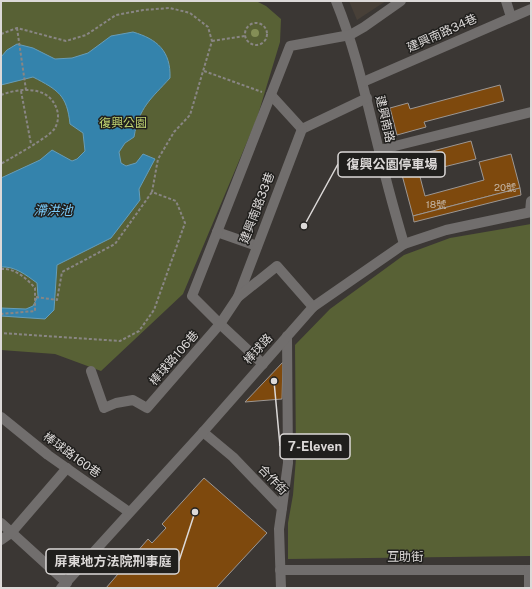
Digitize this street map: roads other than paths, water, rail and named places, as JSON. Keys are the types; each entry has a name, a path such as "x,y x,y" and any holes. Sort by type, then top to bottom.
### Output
{"street":[{"name":"建興南路","path":"336,1 350,35 367,98 378,150 404,244"},
{"path":"263,364 192,296 290,46 350,35 401,1"},
{"path":"506,1 512,17"},
{"name":"建興南路34巷","path":"363,82 531,9"},
{"path":"271,95 302,129 367,98"},
{"path":"378,150 531,112"},
{"name":"建興南路33巷","path":"238,297 302,129"},
{"path":"530,212 531,201"},
{"name":"棒球路","path":"64,585 314,306 404,244 446,230 530,212"},
{"path":"217,232 257,246"},
{"path":"238,297 277,266 314,306"},
{"name":"棒球路106巷","path":"92,371 104,408 116,403 133,400 147,408 220,324 238,297"},
{"path":"282,508 288,463 287,336"},
{"name":"棒球路160巷","path":"1,417 67,468 129,512"},
{"name":"合作街","path":"202,432 233,457 282,508 279,529 280,588"},
{"path":"1,540 11,533 67,468"},
{"path":"1,523 64,585"},
{"name":"互助街","path":"280,570 530,570"},
{"path":"529,588 530,570"}],"water":[{"name":"滯洪池","path":"133,32 149,38 161,48 168,60 170,69 170,78 147,104 139,118 134,137 125,143 119,152 121,163 126,166 136,163 143,154 155,159 139,189 140,200 111,238 57,265 54,310 45,319 1,316 1,308 26,309 33,306 38,296 37,283 16,270 1,267 1,178 40,160 52,150 72,161 77,159 85,151 83,133 70,124 69,114 60,94 33,77 1,85 1,57 7,50 17,44 33,48 55,59 72,58 88,53 111,36"}],"place":[{"name":"復興公園停車場","path":"304,226"},
{"name":"7-Eleven","path":"274,381"},
{"name":"屏東地方法院刑事庭","path":"195,512"}],"park label":[{"name":"復興公園","path":"123,123"}]}
